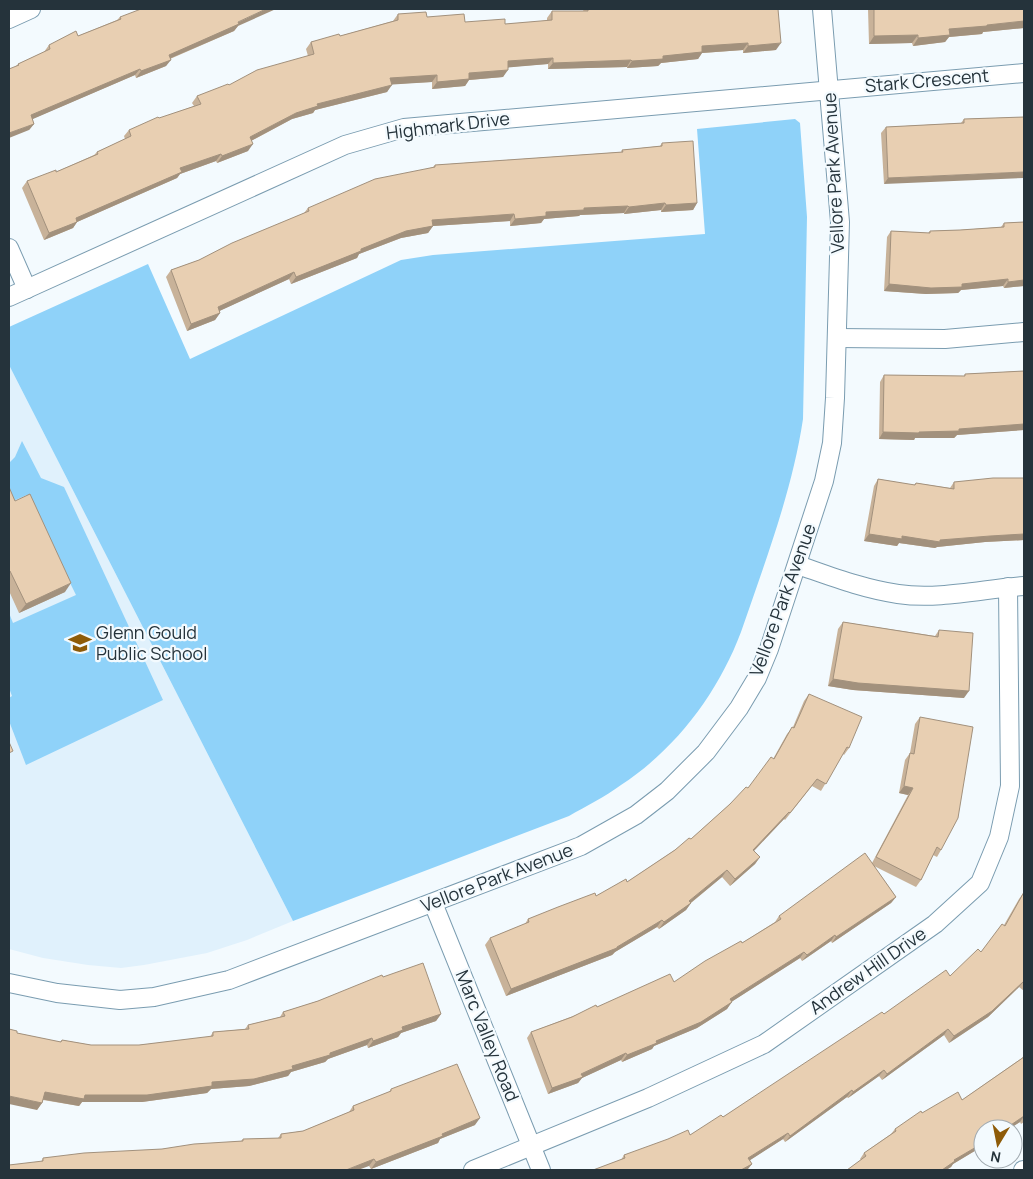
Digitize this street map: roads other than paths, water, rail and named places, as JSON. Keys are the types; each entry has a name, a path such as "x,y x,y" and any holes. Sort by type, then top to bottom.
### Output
{"street":[{"path":"9,19 32,9"},
{"name":"Vellore Park Avenue","path":"9,983 66,994 120,1000 154,997 229,980 581,846 636,815 667,791 686,774 724,730 757,678 772,640 824,481 832,443 840,222 822,9"},
{"name":"Stark Crescent","path":"830,90 1024,73"},
{"name":"Highmark Drive","path":"9,297 344,146 385,132 412,127 830,90"},
{"path":"9,248 27,289"},
{"path":"837,338 945,340 1024,332"},
{"path":"798,565 863,586 899,594 962,593 1016,586"},
{"name":"Andrew Hill Drive","path":"473,1170 648,1098 764,1044 935,924 980,882 999,837 1010,786 1016,586"},
{"name":"Marc Valley Road","path":"433,903 541,1170"}],"place":[{"name":"Glenn Gould Public School","path":"80,643"}]}
